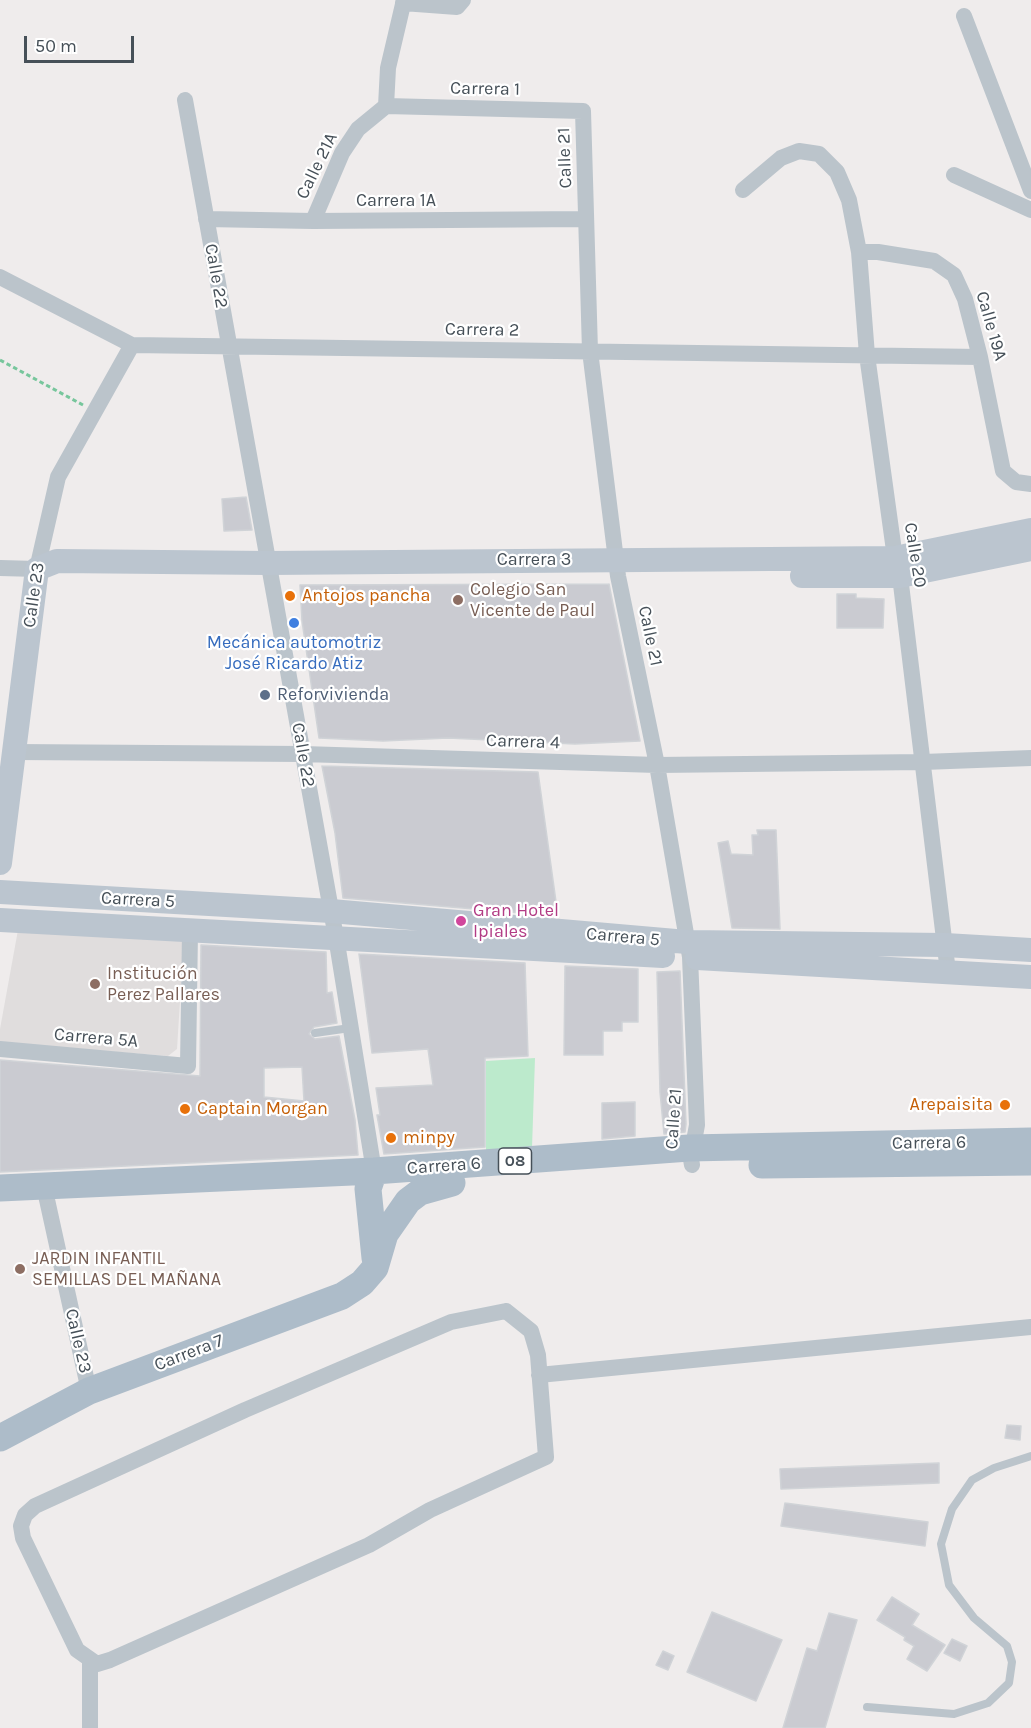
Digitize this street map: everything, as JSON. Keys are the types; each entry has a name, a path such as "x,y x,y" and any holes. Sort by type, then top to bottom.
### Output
{"main road":[{"name":"Carrera 6","path":"0,1188 46,1194 371,1180 690,1156 1031,1141"},
{"name":"Carrera 6","path":"371,1180 452,1183 690,1156 1031,1162"},
{"name":"Calle 22","path":"371,1180 375,1268"},
{"path":"375,1268 385,1234 408,1201 420,1192 452,1183"},
{"name":"Carrera 6","path":"0,1205 46,1194"},
{"name":"Carrera 7","path":"0,1438 89,1391 342,1296 362,1283 375,1268"}],"street":[{"path":"386,106 388,68 403,2 457,7 463,0"},
{"path":"964,16 1027,169 1031,191"},
{"name":"Calle 22","path":"185,100 336,939 371,1180"},
{"name":"Carrera 1","path":"386,106 583,111"},
{"name":"Calle 21A","path":"313,221 342,153 358,129 386,106"},
{"name":"Calle 21","path":"583,111 590,351 617,568 657,765 689,950 697,1125 690,1156"},
{"name":"Calle 20","path":"743,190 781,158 799,151 819,154 837,172 849,200 859,252 867,355 897,567 948,972"},
{"path":"954,175 1031,210"},
{"name":"Carrera 1A","path":"206,219 313,221 586,219"},
{"name":"Calle 19A","path":"859,252 878,252 934,261 954,275 965,298 980,357 1003,471 1023,483"},
{"name":"Carrera 2","path":"0,277 132,345 980,357"},
{"name":"Calle 23","path":"0,863 37,569 58,477 132,345"},
{"name":"Carrera 3","path":"0,568 37,569 57,561 158,569 270,571 410,568 897,567 1001,545 1031,530"},
{"name":"Carrera 3","path":"1001,545 1031,549"},
{"name":"Carrera 4","path":"14,752 303,754 657,765 922,762 1031,758"},
{"name":"Carrera 5","path":"0,892 331,911 689,950 1031,977"},
{"name":"Carrera 5","path":"0,920 336,939 689,950 945,945 1031,950"},
{"name":"Carrera 5A","path":"0,1049 188,1066 190,932"},
{"name":"Calle 23","path":"46,1194 89,1391"},
{"path":"506,1311 531,1331 538,1355 546,1457 430,1510 369,1545 110,1660 97,1664 90,1662 77,1650 23,1538 21,1526 25,1515 35,1506 245,1410 451,1322 475,1315 506,1311"},
{"path":"539,1375 1031,1327"},
{"path":"90,1662 90,1728"}],"lane":[{"path":"315,1033 343,1029"},
{"path":"867,1707 954,1714 988,1703 1009,1683 1012,1662 1007,1646 974,1618 949,1585 941,1544 952,1509 972,1480 994,1468 1031,1456"}],"path":[{"path":"0,360 94,411"}],"shaded area":[{"name":"Institución Perez Pallares","path":"18,930 184,938 177,1049 168,1056 0,1043 0,1029"}],"green space":[{"path":"535,1058 532,1148 486,1153 486,1061"}],"building":[{"path":"246,497 252,530 224,531 222,499"},
{"path":"609,584 640,741 575,744 448,738 383,741 319,738 302,621 300,585"},
{"path":"837,594 856,594 856,598 884,599 883,628 837,628"},
{"path":"322,766 538,772 558,916 343,898 335,833"},
{"path":"757,830 776,830 780,929 732,928 718,843 728,841 731,854 753,855 752,835 758,835"},
{"path":"201,945 326,952 327,993 332,992 337,1023 314,1027 309,1034 315,1039 339,1036 355,1120 358,1155 0,1172 0,1060 200,1076","holes":["302,1067 304,1101 264,1097 264,1068"]},
{"path":"359,954 525,963 528,1056 485,1058 485,1147 384,1154 377,1115 380,1115 376,1088 433,1085 428,1049 372,1053"},
{"path":"565,966 638,969 638,1022 622,1022 622,1031 603,1031 603,1055 564,1055"},
{"path":"680,971 686,1124 685,1132 664,1134 660,1092 657,972"},
{"path":"635,1102 635,1136 602,1139 602,1103"},
{"path":"1007,1425 1021,1426 1020,1440 1005,1438"},
{"path":"939,1463 939,1483 781,1489 780,1469"},
{"path":"785,1503 928,1522 925,1546 781,1526"},
{"path":"892,1597 919,1614 912,1625 945,1645 927,1671 907,1659 914,1646 904,1640 905,1637 877,1620"},
{"path":"712,1612 782,1640 756,1701 687,1672"},
{"path":"829,1613 857,1620 825,1728 783,1728 807,1648 817,1651"},
{"path":"952,1639 967,1646 960,1661 944,1653"},
{"path":"663,1651 674,1656 668,1670 656,1665"}],"place":[{"name":"Antojos pancha","path":"290,596"},
{"name":"Colegio San Vicente de Paul","path":"458,600"},
{"name":"Mecánica automotriz José Ricardo Atiz","path":"294,623"},
{"name":"Reforvivienda","path":"265,695"},
{"name":"Gran Hotel Ipiales","path":"461,921"},
{"name":"Institución Perez Pallares","path":"95,984"},
{"name":"Arepaisita","path":"1005,1105"},
{"name":"Captain Morgan","path":"185,1109"},
{"name":"minpy","path":"391,1138"},
{"name":"JARDIN INFANTIL SEMILLAS DEL MAÑANA","path":"20,1269"}]}
